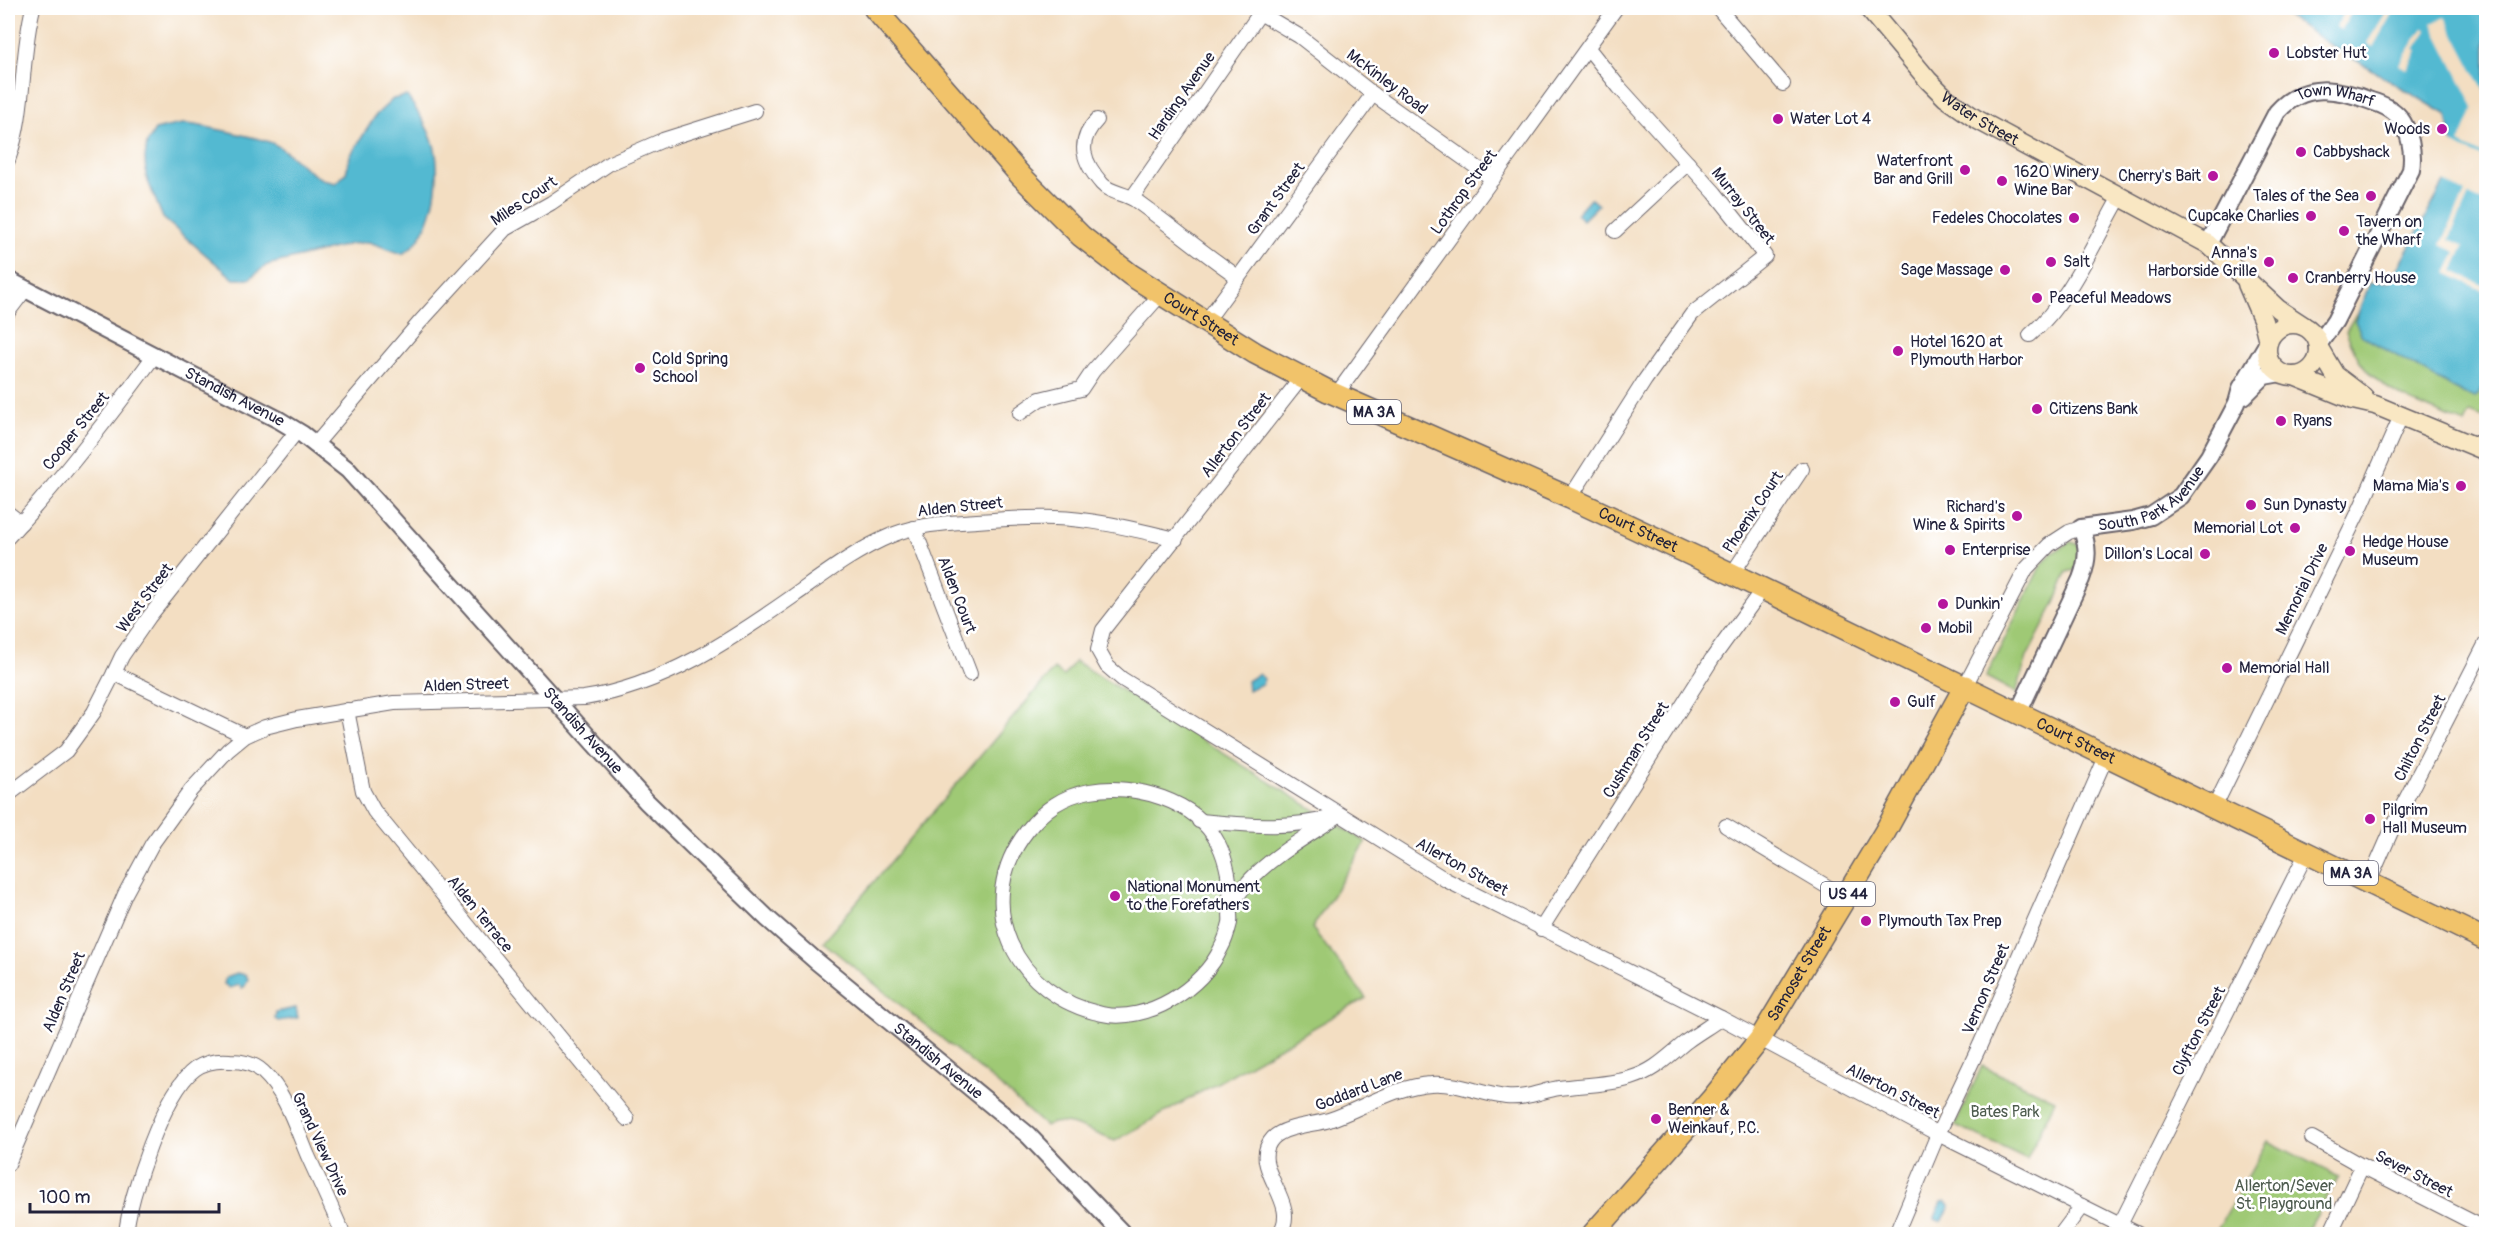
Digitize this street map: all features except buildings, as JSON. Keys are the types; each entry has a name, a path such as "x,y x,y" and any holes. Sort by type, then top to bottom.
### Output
{"main road":[{"name":"Court Street","path":"874,8 1056,213 1081,236 1160,295 1205,323 1336,395 1570,498 1732,574 2487,940"},
{"name":"Water Street","path":"1868,8 1915,66 1946,98 1976,119 2208,244 2278,309 2304,326"},
{"name":"Water Street","path":"2241,273 2260,314 2268,342"},
{"path":"2375,405 2335,375 2314,335 2304,326 2295,324 2282,326 2274,332 2268,342 2268,358 2271,364 2288,374 2346,397 2375,405 2487,451"},
{"path":"2288,374 2307,371 2312,367 2316,361 2319,346"},
{"name":"Samoset Street","path":"1593,1234 1697,1117 1760,1038 1888,828 1965,686"}],"street":[{"path":"8,160 15,141 21,106 24,64 33,8"},
{"name":"Lothrop Street","path":"1336,395 1616,8"},
{"path":"1718,8 1783,84"},
{"name":"McKinley Road","path":"1260,13 1299,36 1373,94 1494,179"},
{"name":"Harding Avenue","path":"1132,198 1260,13"},
{"name":"Murray Street","path":"1570,498 1645,380 1692,314 1765,256 1739,222 1619,87 1588,48"},
{"name":"Town Wharf","path":"2208,244 2277,112 2292,97 2318,89 2332,89 2385,106 2398,116 2414,155 2410,170 2335,321 2319,346"},
{"name":"Grant Street","path":"1205,323 1373,94"},
{"name":"Miles Court","path":"315,445 420,322 505,229 551,203 610,163 663,140 755,111"},
{"path":"1096,120 1086,131 1083,145 1085,159 1105,187 1132,198 1238,277"},
{"path":"1615,231 1688,163"},
{"path":"2030,335 2045,322 2062,300 2120,197"},
{"name":"Standish Avenue","path":"8,280 24,291 297,431 348,470 646,801 722,875 815,960 1028,1135 1123,1234"},
{"path":"8,312 24,291"},
{"path":"1020,413 1040,399 1081,389 1160,295"},
{"name":"South Park Avenue","path":"2018,713 2081,579 2087,560 2087,542 2081,528 2133,521 2151,516 2181,496 2209,456 2237,403 2241,388 2268,342"},
{"name":"Cooper Street","path":"8,537 105,423 154,356"},
{"name":"South Park Avenue","path":"2237,403 2264,376 2288,374"},
{"name":"Allerton Street","path":"1302,377 1103,630 1099,642 1100,656 1107,666 1122,679 1446,880 1721,1018 1938,1134 2138,1234"},
{"name":"Memorial Drive","path":"2214,808 2361,507 2402,416"},
{"name":"West Street","path":"8,795 66,751 94,712 122,656 156,608 297,431"},
{"name":"Phoenix Court","path":"1732,574 1802,469"},
{"path":"8,513 21,523"},
{"name":"Alden Street","path":"8,1164 125,894 152,844 191,790 228,750 245,736 265,727 297,718 394,704 555,699 614,694 655,679 699,657 855,554 883,539 914,528 951,523 1056,518 1098,522 1176,539"},
{"name":"Alden Court","path":"914,528 970,674"},
{"path":"1965,686 2026,569 2049,544 2081,528"},
{"name":"Cushman Street","path":"1541,929 1712,659 1762,590"},
{"name":"Chilton Street","path":"2369,882 2401,809 2487,643"},
{"path":"114,673 245,736"},
{"name":"Alden Terrace","path":"347,710 363,791 374,811 627,1119"},
{"name":"Vernon Street","path":"1896,1234 1938,1134 1980,1045 2106,757"},
{"path":"1106,789 1145,793 1165,799 1210,831 1226,863 1231,886 1231,909 1230,922 1222,948 1209,969 1193,987 1172,1000 1128,1014 1105,1015 1082,1010 1062,1001 1043,988 1025,970 1012,952 1001,900 1003,878 1008,861 1018,842 1031,826 1047,810 1064,798 1106,789"},
{"path":"1199,821 1285,826 1309,824 1339,815"},
{"path":"1231,909 1251,879 1272,861 1339,815"},
{"path":"1726,826 1846,898"},
{"name":"Clyfton Street","path":"2120,1225 2307,852"},
{"name":"Goddard Lane","path":"1279,1234 1286,1218 1284,1206 1267,1167 1265,1155 1267,1147 1278,1134 1346,1115 1418,1085 1450,1085 1520,1098 1556,1089 1614,1083 1659,1066 1686,1042 1721,1018"},
{"name":"Grand View Drive","path":"126,1234 135,1189 169,1104 194,1069 214,1061 227,1060 252,1064 272,1082 288,1108 343,1234"},
{"path":"2312,1138 2362,1166"},
{"name":"Sever Street","path":"2330,1234 2362,1166 2487,1229"},
{"path":"2061,1234 2082,1206"}],"green space":[{"path":"2356,314 2440,353 2486,352 2486,419 2470,413 2465,424 2410,400 2383,385 2360,361 2346,331"},
{"path":"2071,542 2077,544 2081,549 2081,558 2075,570 2067,572 2056,601 2027,657 2016,693 1986,677 2040,567 2052,553"},
{"path":"1075,661 1366,842 1312,928 1366,998 1115,1141 1089,1130 1060,1122 1045,1126 998,1084 823,942 1054,669 1064,676"},
{"name":"Bates Park","path":"1982,1066 2055,1100 2027,1159 1955,1125"},
{"name":"Allerton/Sever St. Playground","path":"2268,1141 2339,1177 2306,1234 2215,1234"}],"water":[{"path":"2275,8 2486,8 2486,381 2476,397 2465,395 2362,336 2355,321 2370,283 2390,282 2444,183 2452,143 2447,115 2329,44"},
{"path":"407,96 432,138 437,173 433,205 428,221 413,246 402,254 369,242 351,244 267,265 249,279 234,279 163,218 146,176 147,143 155,130 183,124 229,132 274,144 310,172 336,183 346,173 350,156 376,115 393,99"},
{"path":"1590,198 1598,205 1583,220 1576,214"},
{"path":"1258,674 1264,679 1262,684 1248,690 1247,681"},
{"path":"237,973 246,975 248,979 245,986 230,988 224,984 226,977"},
{"path":"296,1008 298,1018 278,1021 275,1019 276,1012"},
{"path":"1945,1201 1950,1206 1942,1222 1934,1219 1942,1202"}],"pier":[{"path":"2347,8 2354,8 2341,30 2336,27"},
{"path":"2389,8 2395,8 2373,47 2367,43"},
{"path":"2445,17 2486,95 2486,156 2459,143 2474,107 2432,23"},
{"path":"2423,28 2427,30 2415,49 2418,51 2407,69 2399,65"},
{"path":"2449,142 2486,159 2486,203 2469,195 2449,239 2464,246 2453,271 2486,287 2486,292 2446,273 2456,252 2441,245 2465,193 2441,181"}],"place":[{"name":"Lobster Hut","path":"2274,53"},
{"name":"Water Lot 4","path":"1778,119"},
{"name":"Woods","path":"2442,129"},
{"name":"Cabbyshack","path":"2301,152"},
{"name":"Waterfront Bar and Grill","path":"1965,170"},
{"name":"Cherry's Bait","path":"2213,176"},
{"name":"1620 Winery Wine Bar","path":"2002,181"},
{"name":"Tales of the Sea","path":"2371,196"},
{"name":"Cupcake Charlies","path":"2311,216"},
{"name":"Fedeles Chocolates","path":"2074,218"},
{"name":"Tavern on the Wharf","path":"2344,231"},
{"name":"Salt","path":"2051,262"},
{"name":"Anna's Harborside Grille","path":"2269,262"},
{"name":"Sage Massage","path":"2005,270"},
{"name":"Cranberry House","path":"2293,278"},
{"name":"Peaceful Meadows","path":"2037,298"},
{"name":"Hotel 1620 at Plymouth Harbor","path":"1898,351"},
{"name":"Cold Spring School","path":"640,368"},
{"name":"Citizens Bank","path":"2037,409"},
{"name":"Ryans","path":"2281,421"},
{"name":"Mama Mia's","path":"2461,486"},
{"name":"Sun Dynasty","path":"2251,505"},
{"name":"Richard's Wine & Spirits","path":"2017,516"},
{"name":"Memorial Lot","path":"2295,528"},
{"name":"Enterprise","path":"1950,550"},
{"name":"Hedge House Museum","path":"2350,551"},
{"name":"Dillon's Local","path":"2205,554"},
{"name":"Dunkin'","path":"1943,604"},
{"name":"Mobil","path":"1926,628"},
{"name":"Memorial Hall","path":"2227,668"},
{"name":"Gulf","path":"1895,702"},
{"name":"Pilgrim Hall Museum","path":"2370,819"},
{"name":"National Monument to the Forefathers","path":"1115,896"},
{"name":"Plymouth Tax Prep","path":"1866,921"},
{"name":"Benner & Weinkauf, P.C.","path":"1656,1119"}]}
